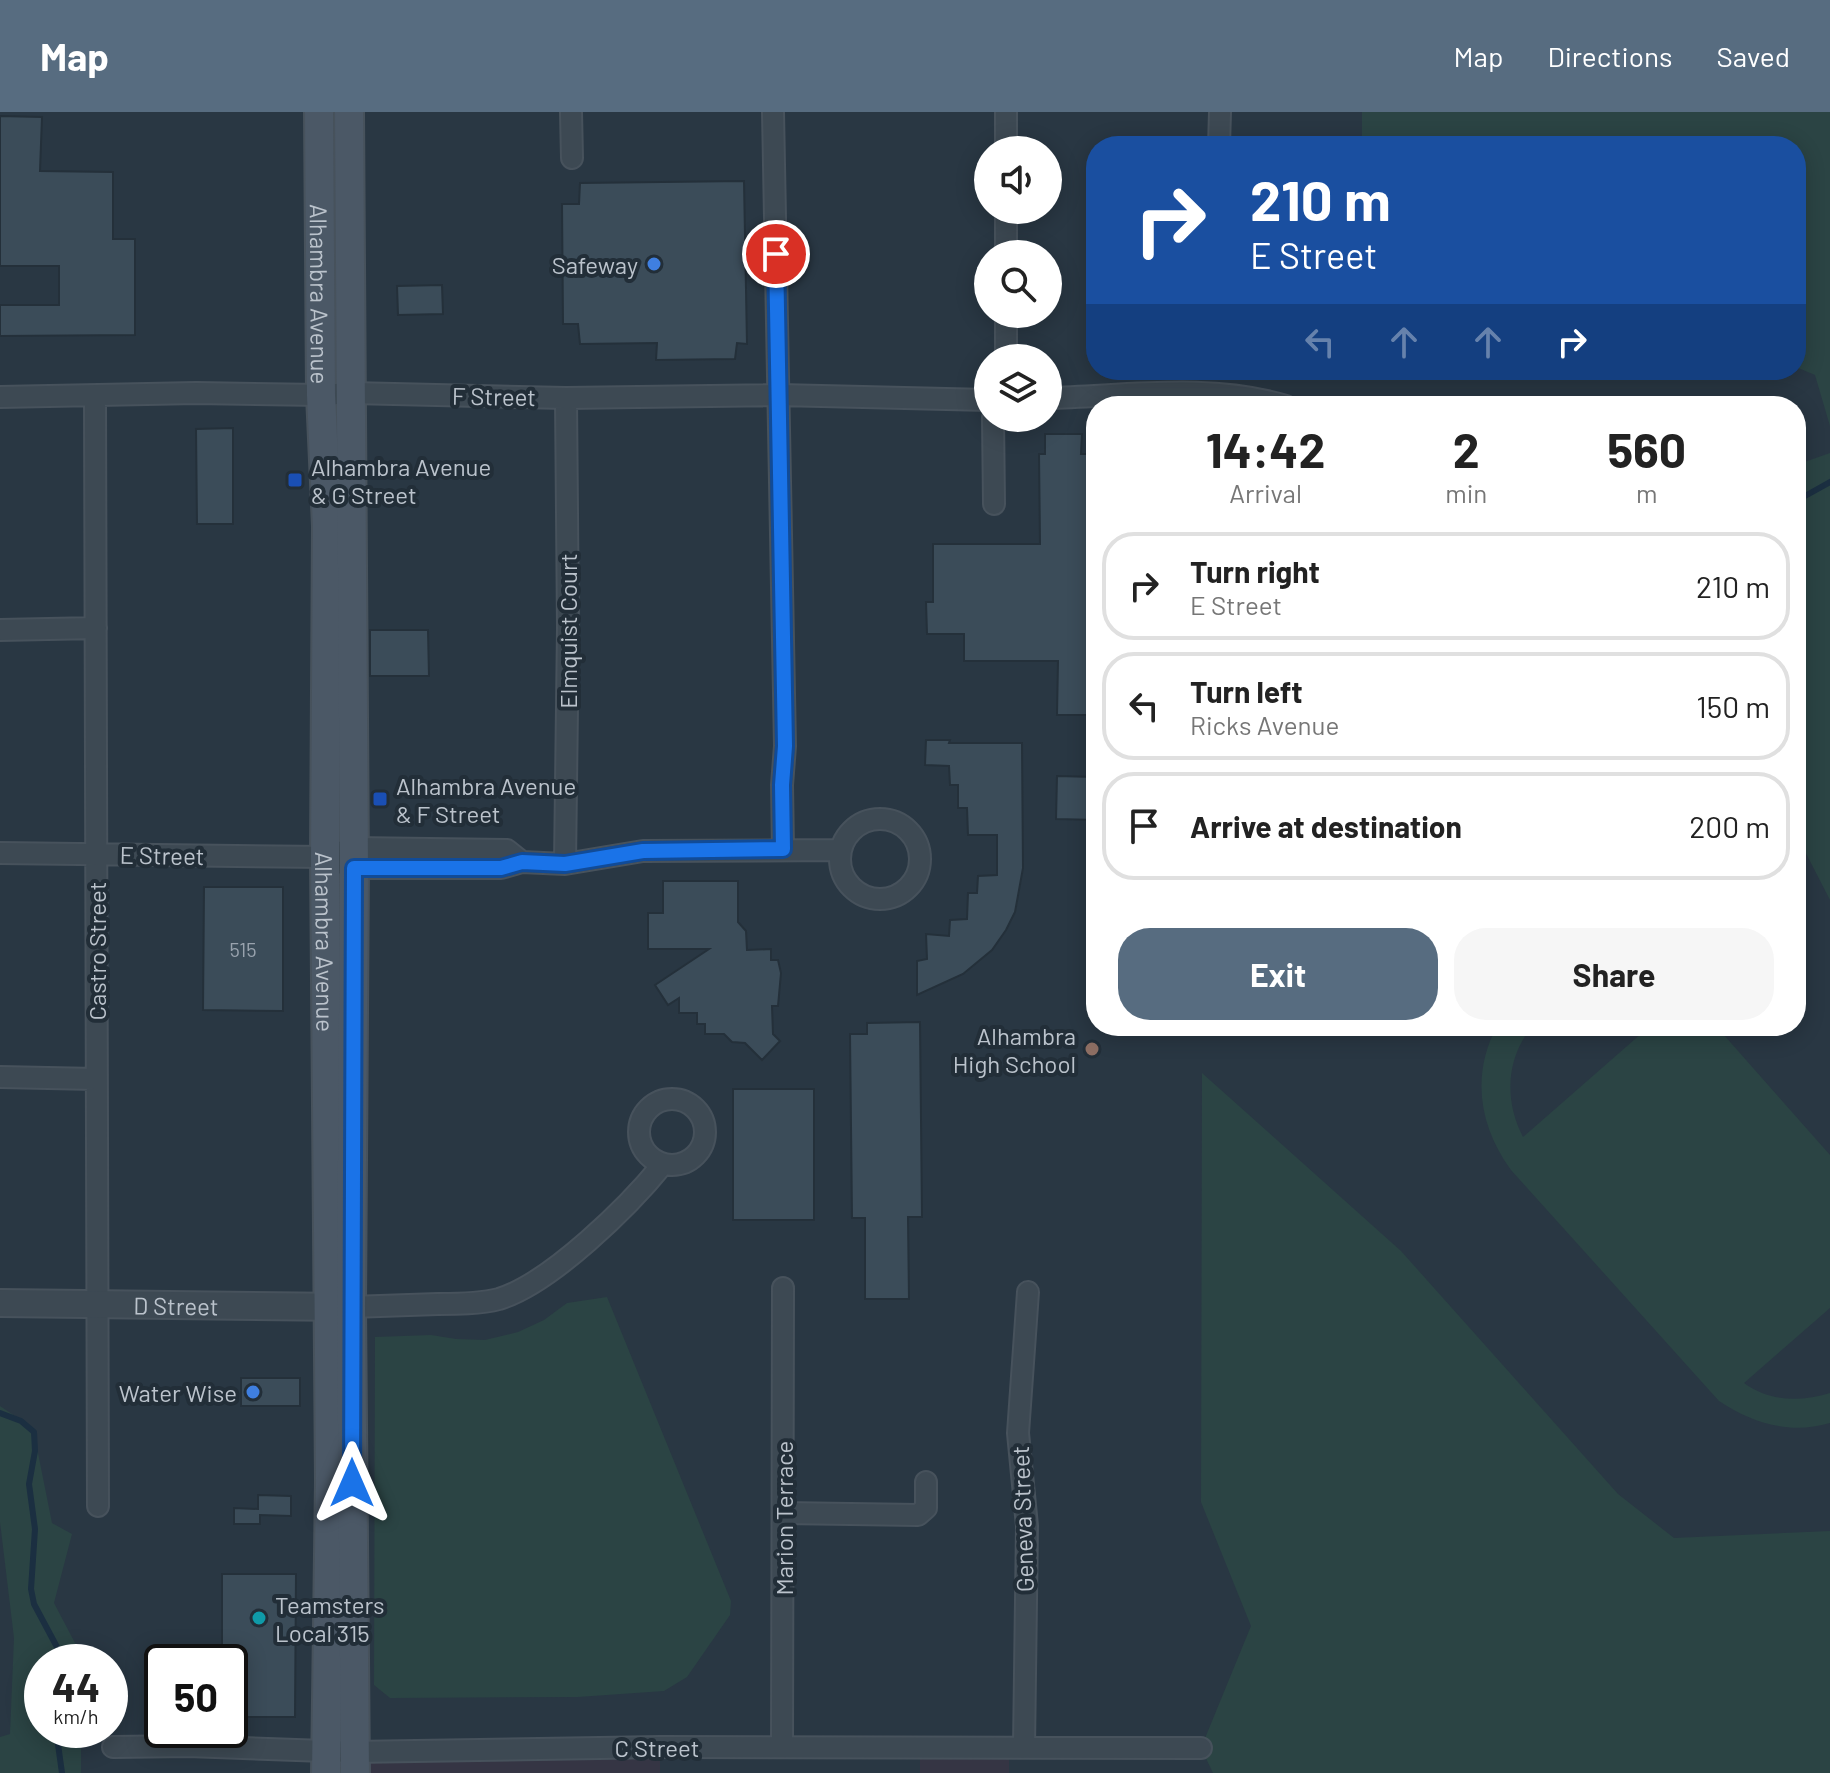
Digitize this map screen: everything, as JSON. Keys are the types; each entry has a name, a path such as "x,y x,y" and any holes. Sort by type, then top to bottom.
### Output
{"main road":[{"name":"Alhambra Avenue","path":"319,112 321,395 327,526 325,857 329,1077 339,1306"},
{"name":"Alhambra Avenue","path":"340,1762 339,1306 354,858 349,112"}],"street":[{"path":"571,112 572,158"},
{"path":"773,112 785,746 783,849"},
{"path":"1006,112 1006,136"},
{"path":"1219,136 1220,112"},
{"name":"F Street","path":"0,397 352,393 566,398 780,395 974,400"},
{"path":"1118,396 1222,393 1243,396"},
{"name":"Castro Street","path":"95,396 98,1506"},
{"path":"1062,398 1086,397"},
{"name":"Elmquist Court","path":"565,864 568,628 566,398"},
{"path":"993,432 994,504"},
{"path":"0,630 96,628"},
{"path":"877,818 890,819 911,832 920,852 920,864 914,881 900,894 880,899 868,897 849,885 843,875 840,850 857,825 877,818"},
{"name":"E Street","path":"0,853 415,858 507,850 522,862 565,864 643,851 840,850"},
{"path":"0,1077 96,1079"},
{"path":"339,1306 465,1303 497,1299 523,1289 565,1260 642,1191 663,1164"},
{"name":"Marion Terrace","path":"782,1747 783,1288"},
{"name":"Geneva Street","path":"1024,1747 1027,1526 1018,1433 1028,1292"},
{"name":"D Street","path":"0,1303 339,1306"},
{"path":"783,1513 918,1515 926,1508 926,1482"},
{"name":"C Street","path":"128,1748 340,1762 782,1747 1201,1748"}],"shaded area":[{"path":"660,1747 660,1773 355,1773 353,1752"},
{"path":"920,1747 1009,1747 1009,1773 920,1773"}],"green space":[{"path":"1362,112 1830,112 1830,426 1815,375 1806,371 1806,136 1362,136"},
{"path":"1830,453 1830,900 1806,853 1806,461"},
{"path":"1493,1036 1525,1036 1517,1052 1511,1080 1513,1109 1523,1137 1639,1036 1725,1036 1830,1155 1830,1308 1744,1383 1775,1397 1808,1398 1830,1393 1830,1423 1800,1428 1772,1425 1719,1401 1511,1170 1492,1136 1482,1100 1484,1063"},
{"path":"1202,1073 1401,1251 1618,1494 1674,1538 1830,1531 1830,1773 1213,1773 1201,1748 1251,1626 1201,1502"},
{"path":"607,1297 731,1601 730,1615 687,1677 664,1691 578,1697 390,1698 374,1685 375,1337 431,1335 485,1340 518,1332 544,1320 567,1303"},
{"path":"0,1406 33,1428 52,1523 72,1534 54,1603 76,1644 24,1644 24,1748 81,1748 81,1773 0,1773 0,1737 10,1734 14,1638 0,1522"}],"building":[{"path":"0,116 42,117 40,171 113,172 113,239 135,239 135,335 0,336 0,305 59,305 59,266 0,266"},
{"name":"Safeway","path":"744,181 747,344 737,343 735,359 656,360 657,343 580,344 578,324 563,324 562,204 579,204 580,183"},
{"path":"442,285 443,314 398,315 397,286"},
{"path":"233,428 233,524 197,524 196,429"},
{"path":"1045,434 1082,434 1081,454 1086,454 1086,715 1057,715 1058,661 964,661 964,634 927,634 926,602 933,602 933,544 1040,544 1039,454 1045,454"},
{"path":"370,630 428,630 429,676 370,676"},
{"path":"926,740 1022,743 1023,868 1015,912 992,950 963,974 917,995 917,961 927,959 926,934 949,936 950,920 967,919 968,893 977,893 978,876 997,875 997,835 968,835 967,808 958,808 958,785 950,785 949,766 925,765"},
{"path":"1057,776 1086,777 1086,820 1056,819"},
{"path":"663,881 738,881 738,922 746,931 747,950 771,949 771,960 778,960 781,973 778,1006 772,1006 773,1034 780,1041 762,1060 745,1043 732,1042 724,1034 705,1034 705,1024 697,1024 697,1013 679,1013 679,998 668,1005 655,985 709,949 648,949 648,913 663,913"},
{"path":"204,887 283,887 283,1011 203,1010"},
{"path":"920,1022 922,1217 908,1217 909,1299 865,1299 865,1218 852,1218 850,1034 867,1034 867,1023"},
{"path":"733,1089 814,1089 814,1220 733,1220"},
{"path":"241,1378 300,1378 300,1406 241,1406"},
{"path":"258,1495 291,1496 291,1516 260,1515 260,1524 234,1524 234,1508 258,1509"},
{"name":"Teamsters Local 315","path":"222,1574 296,1574 295,1717 248,1717 248,1644 222,1644"}],"waterway":[{"path":"1806,495 1830,482"},
{"path":"0,1413 21,1421 34,1432 35,1451 29,1484 35,1529 31,1589 34,1604 55,1644"},
{"path":"59,1748 62,1773"}],"place":[{"name":"Safeway","path":"654,264"},
{"name":"Alhambra Avenue & G Street","path":"295,480"},
{"name":"Alhambra Avenue & F Street","path":"380,799"},
{"name":"Alhambra High School","path":"1092,1049"},
{"name":"Water Wise","path":"253,1392"},
{"name":"Teamsters Local 315","path":"259,1618"}],"route":[{"path":"352,1483 354,868 501,868 522,862 565,864 643,851 783,849 785,746 776,254"}]}
